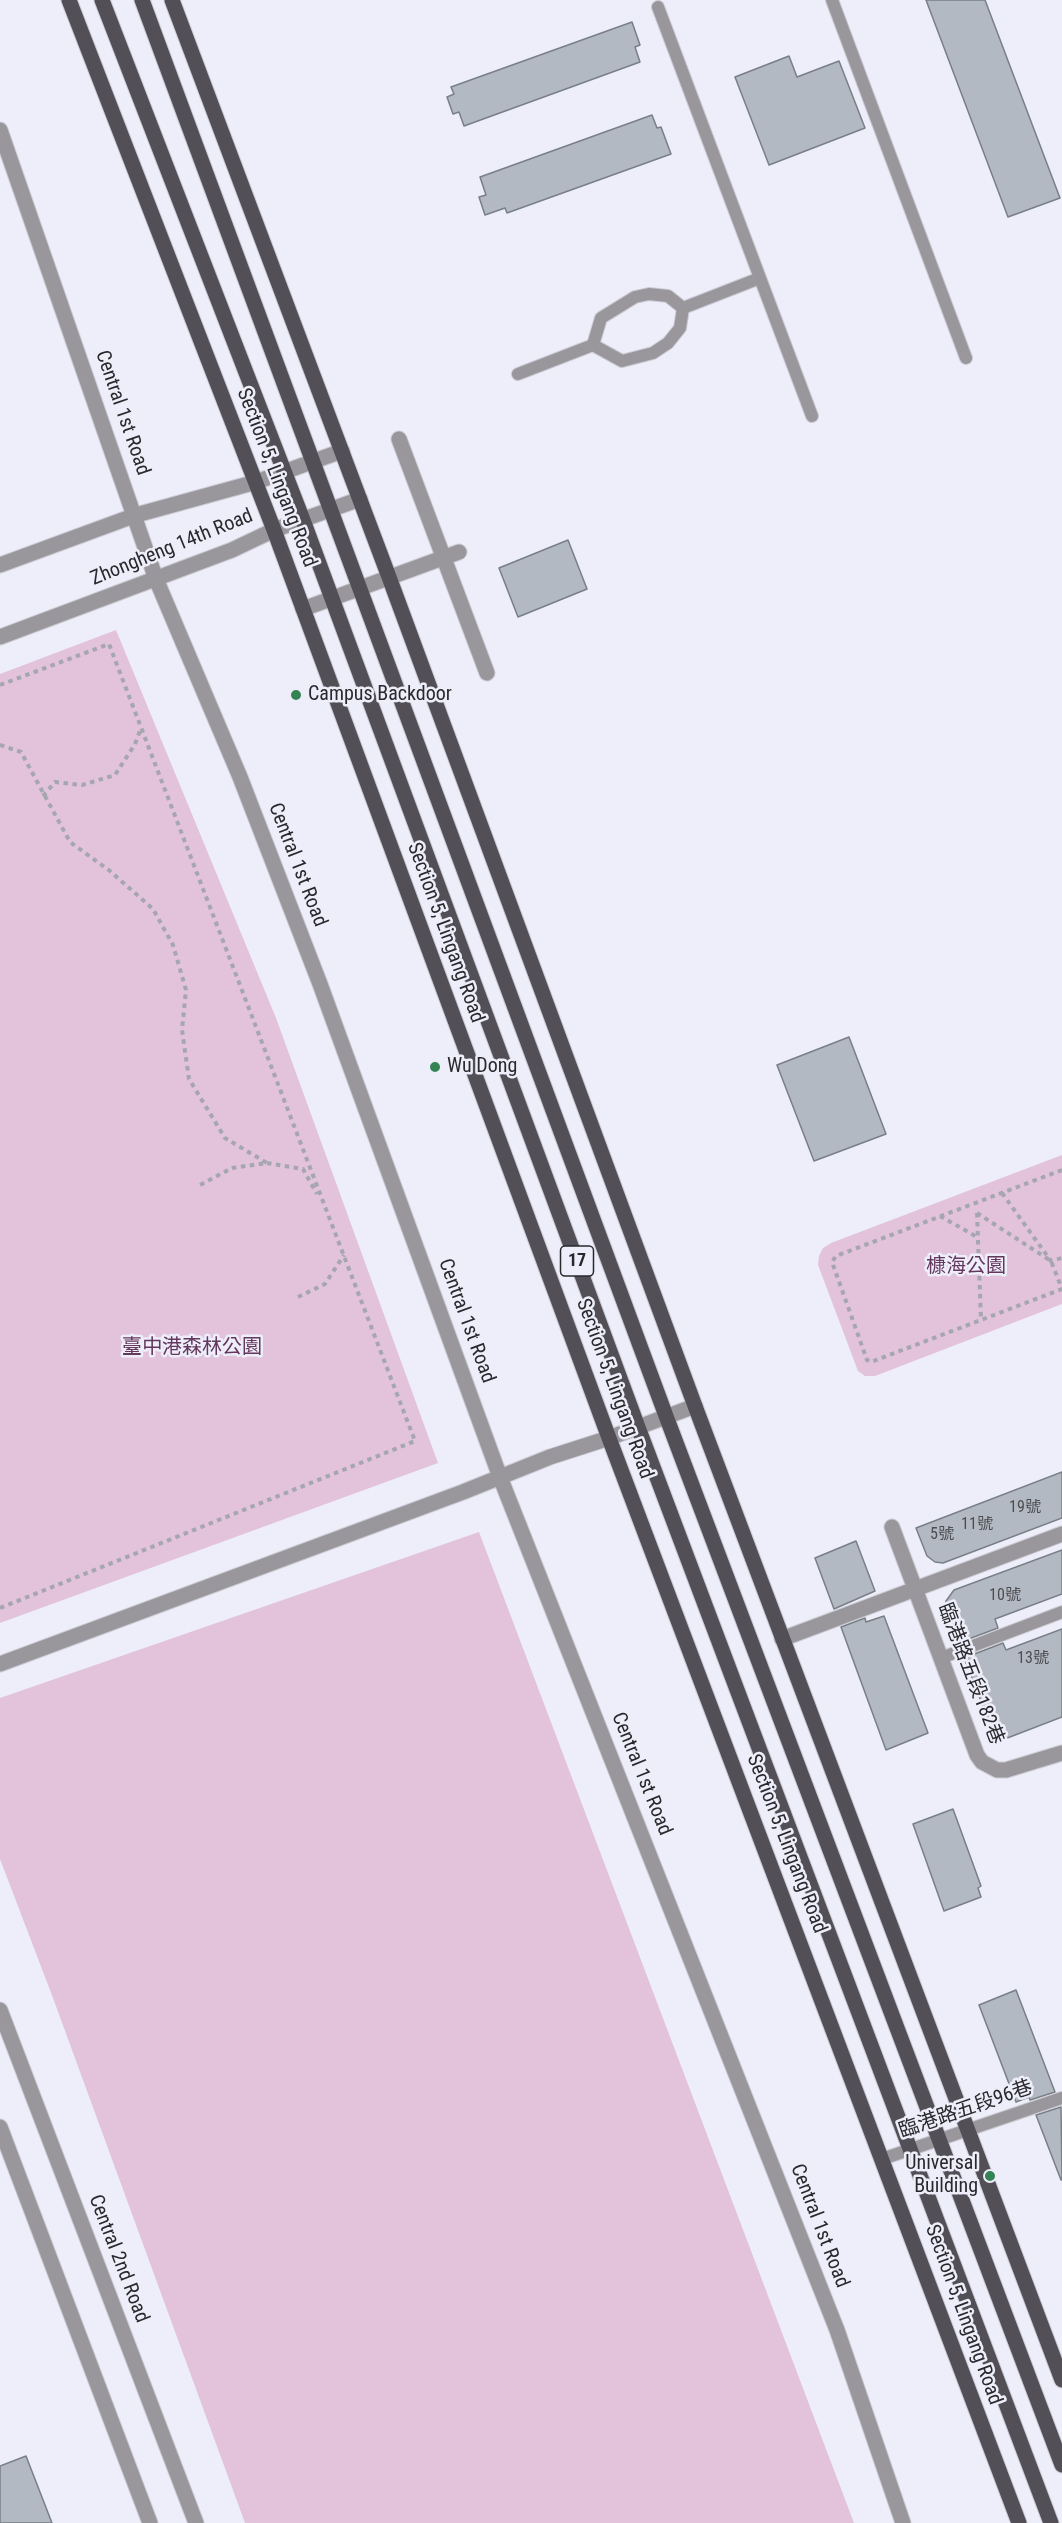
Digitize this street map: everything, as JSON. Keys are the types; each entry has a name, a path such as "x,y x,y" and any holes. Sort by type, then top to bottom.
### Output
{"main road":[{"name":"Section 5, Lingang Road","path":"69,0 256,482 609,1438 1019,2523"},
{"name":"Section 5, Lingang Road","path":"102,0 285,471 638,1427 1051,2523"},
{"name":"Section 5, Lingang Road","path":"142,0 666,1416 1062,2465"},
{"path":"172,0 360,499 782,1639 1062,2380"}],"street":[{"name":"Central 1st Road","path":"0,130 136,515 156,579 240,777 320,984 500,1477 837,2330 903,2523"},
{"path":"399,439 487,673"},
{"name":"Zhongheng 14th Road","path":"0,565 136,515 256,482 342,452"},
{"name":"Zhongheng 14th Road","path":"0,637 156,579 274,530 360,499"},
{"path":"303,609 459,552"},
{"path":"0,1664 550,1457 695,1406"},
{"name":"臨港路五段182巷","path":"892,1527 977,1755 982,1762 997,1770 1006,1770 1062,1753"},
{"name":"臨港路五段182巷","path":"782,1639 1062,1534"},
{"name":"Central 2nd Road","path":"0,2010 196,2523"},
{"path":"0,2127 150,2523"}],"lane":[{"path":"832,0 966,358"},
{"path":"658,7 812,416"},
{"path":"683,308 760,278"},
{"path":"593,345 601,318 635,297 649,294 668,296 683,308"},
{"path":"593,345 622,361 653,353 668,343 680,328 683,308"},
{"path":"518,374 593,345"},
{"path":"941,1658 1062,1612"},
{"name":"臨港路五段96巷","path":"882,2159 1062,2098"}],"path":[{"path":"0,686 108,644 415,1441 0,1608"},
{"path":"43,796 55,782 82,785 115,775 135,744 141,728"},
{"path":"0,745 21,752 70,842 110,870 153,909 173,945 186,990 182,1030 189,1079 225,1138 267,1163"},
{"path":"200,1185 232,1168 267,1163 303,1169 324,1206"},
{"path":"1002,1193 1051,1261 1062,1289 871,1362 867,1360 833,1260 836,1256 1062,1170"},
{"path":"981,1320 977,1213 1051,1261 1062,1258"},
{"path":"940,1216 978,1237"},
{"path":"298,1296 325,1284 344,1256"}],"green space":[{"name":"臺中港森林公園","path":"116,630 276,1018 438,1463 0,1623 0,674"},
{"name":"槺海公園","path":"1062,1155 1062,1304 875,1376 865,1376 858,1371 818,1265 823,1248"},
{"path":"479,1532 854,2523 245,2523 0,1859 0,1698"}],"building":[{"path":"926,0 985,0 1060,198 1008,217"},
{"path":"632,22 640,45 635,47 640,62 464,126 459,112 453,114 447,97 454,94 451,87"},
{"path":"789,56 797,77 839,61 865,128 769,165 735,77"},
{"path":"652,115 657,128 661,127 671,154 507,213 505,208 485,215 479,197 486,195 480,177"},
{"path":"568,540 587,589 518,617 499,568"},
{"path":"849,1037 886,1134 814,1161 777,1065"},
{"path":"1062,1472 1062,1518 943,1563 935,1562 927,1556 916,1528"},
{"path":"856,1541 875,1591 834,1609 815,1558"},
{"path":"1062,1550 1062,1594 995,1619 998,1628 958,1643 945,1607 946,1601 954,1590"},
{"path":"884,1616 928,1733 886,1750 841,1627 865,1618 866,1622"},
{"path":"1062,1629 1062,1717 997,1742 964,1658 1003,1643 1006,1650"},
{"path":"953,1809 981,1886 978,1888 981,1897 944,1911 913,1824"},
{"path":"1016,1990 1055,2092 1016,2102 979,2005"},
{"path":"1061,2107 1062,2180 1036,2115"},
{"path":"26,2456 52,2523 0,2523 0,2466"}],"place":[{"name":"Campus Backdoor","path":"296,695"},
{"name":"Wu Dong","path":"435,1067"},
{"name":"Universal Building","path":"990,2176"}]}
